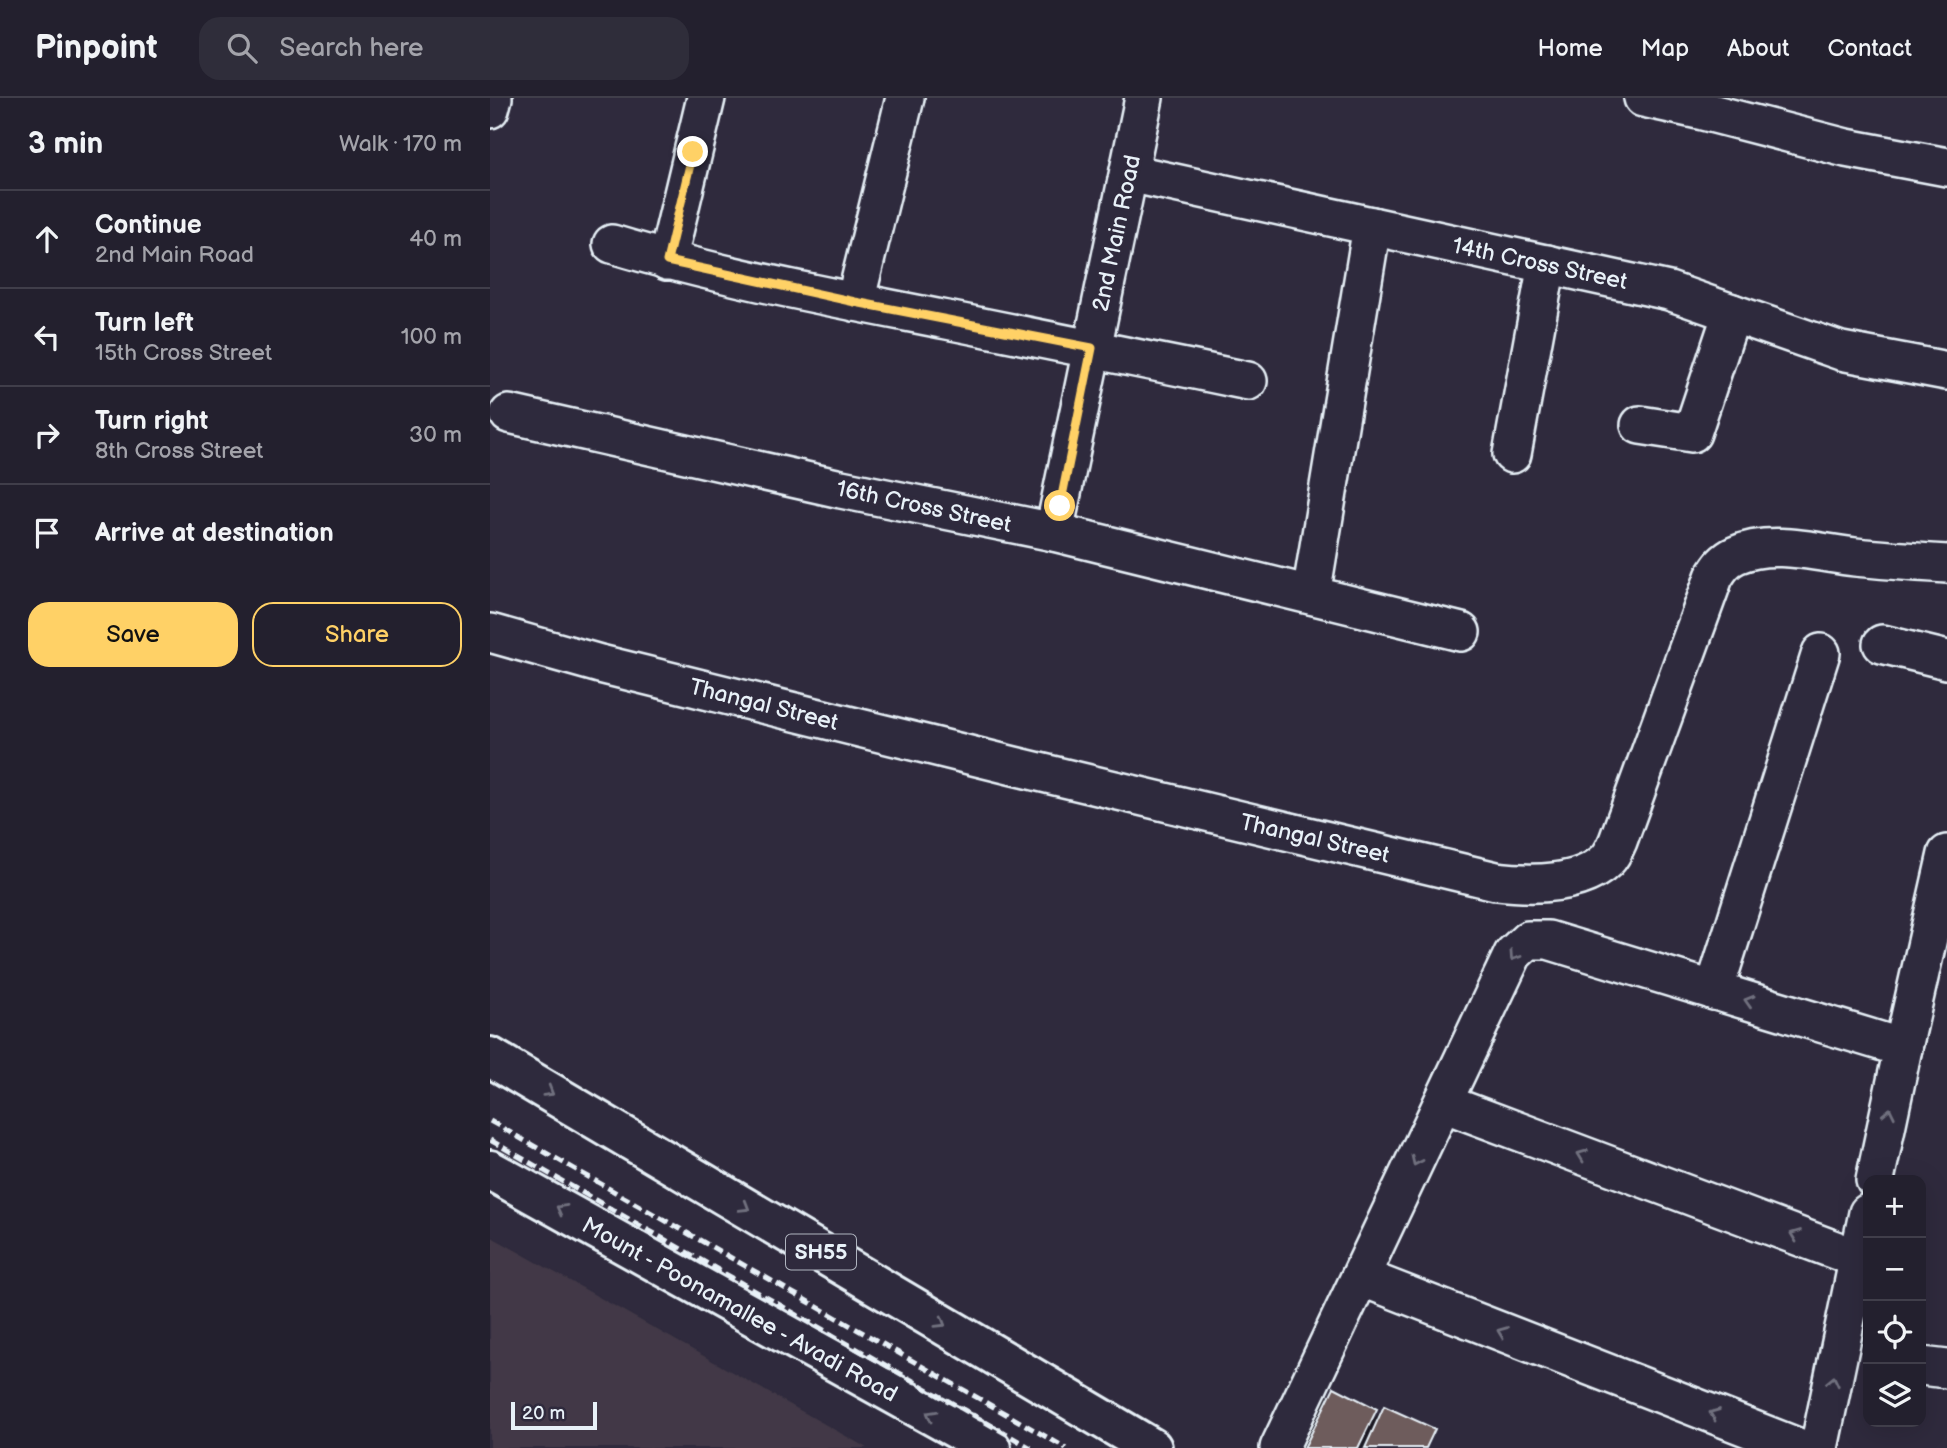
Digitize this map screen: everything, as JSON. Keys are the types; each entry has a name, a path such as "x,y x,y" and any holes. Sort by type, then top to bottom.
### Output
{"main road":[{"name":"SH55","path":"490,1057 1152,1448"},
{"name":"Mount - Poonamallee - Avadi Road","path":"490,1170 990,1448"}],"street":[{"path":"490,109 493,98"},
{"path":"667,261 706,98"},
{"path":"855,302 905,98"},
{"name":"2nd Main Road","path":"1054,532 1144,98"},
{"path":"1643,98 1846,148 1947,167"},
{"name":"14th Cross Street","path":"1129,173 1669,291 1841,351 1947,371"},
{"path":"1311,594 1372,226"},
{"path":"612,244 667,261 855,302 1248,381"},
{"path":"1512,454 1547,264"},
{"path":"1640,425 1692,433 1732,313"},
{"name":"16th Cross Street","path":"509,414 841,489 1054,532 1461,632"},
{"name":"Thangal Street","path":"490,633 600,664 1496,881 1540,883 1577,877 1597,869 1609,859 1618,841 1714,577 1723,563 1738,554 1762,549 1787,549 1947,564"},
{"path":"1882,644 1947,660"},
{"path":"1714,991 1821,653"},
{"path":"1876,1175 1947,853"},
{"path":"1279,1448 1513,954 1528,940 1549,940 1903,1048"},
{"path":"1443,1103 1858,1259"},
{"path":"1819,1448 1863,1236"},
{"path":"1361,1277 1800,1448"},
{"path":"1926,1367 1947,1369"}],"shaded area":[{"path":"490,1236 643,1322 867,1448 490,1448"}],"building":[{"path":"1334,1387 1377,1409 1358,1448 1304,1448"},
{"path":"1384,1406 1435,1429 1426,1448 1365,1448"}],"railway":[{"path":"490,1121 1066,1448"},
{"path":"490,1140 1031,1448"}],"route":[{"path":"693,152 667,261 855,302 1092,348 1060,506"}]}
